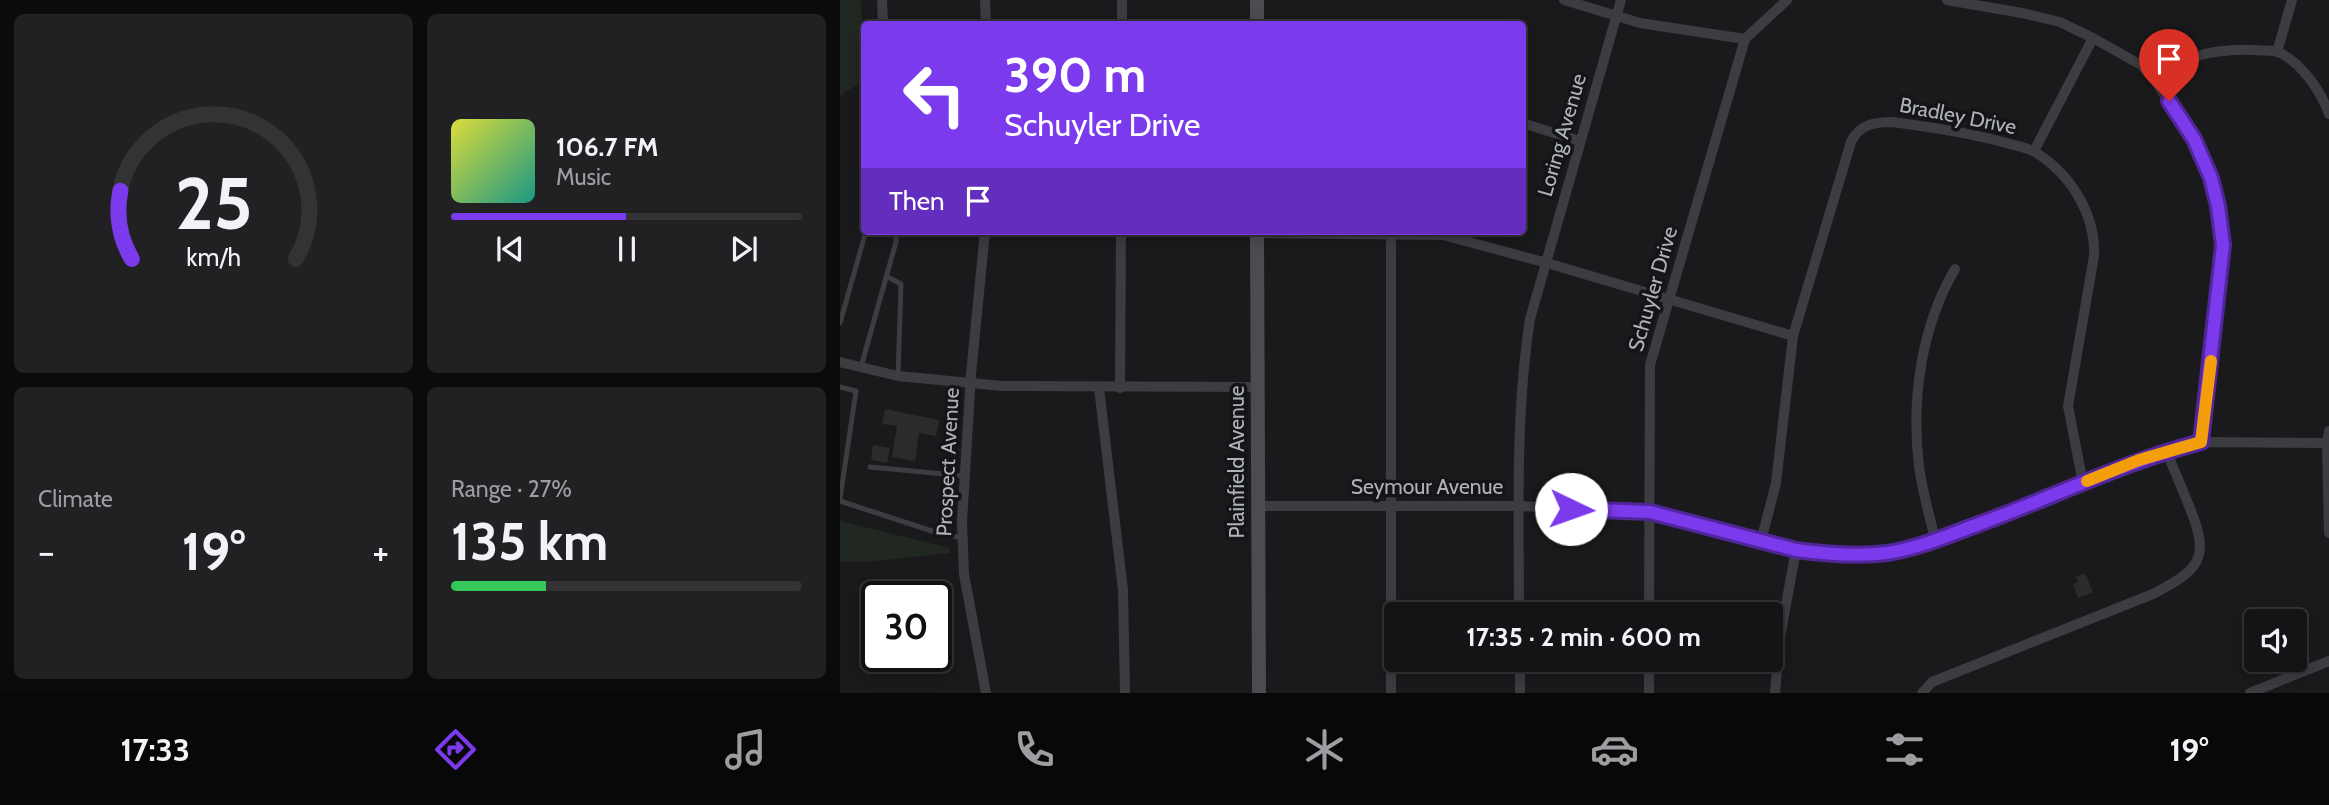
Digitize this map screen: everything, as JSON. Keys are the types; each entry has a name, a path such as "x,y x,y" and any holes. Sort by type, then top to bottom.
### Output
{"street":[{"path":"882,0 883,21"},
{"path":"985,0 986,21"},
{"path":"1122,0 1122,21"},
{"path":"1257,0 1257,21"},
{"path":"1564,0 1640,23 1745,39 1787,0"},
{"name":"Loring Avenue","path":"1519,602 1523,364 1530,319 1621,0"},
{"path":"1947,0 2060,22 2141,65 2153,78 2194,139 2211,178 2223,245 2201,442"},
{"path":"2022,13 2025,0"},
{"path":"2277,52 2292,0"},
{"path":"2034,151 2093,38"},
{"name":"Schuyler Drive","path":"1650,602 1650,365 1745,39"},
{"path":"2153,78 2182,61 2223,50 2277,52 2298,67 2315,85 2329,114"},
{"name":"Bradley Drive","path":"1761,541 1777,473 1793,336 1850,142 1856,132 1878,122 1989,138 2034,151 2069,181 2086,212 2095,242 2068,406 2083,483"},
{"path":"1526,124 1580,141"},
{"name":"Prospect Avenue","path":"985,235 970,383 963,538 964,574 986,693"},
{"path":"1121,235 1121,388"},
{"name":"Plainfield Avenue","path":"1257,235 1259,693"},
{"path":"1391,693 1391,235 1443,235 1793,336"},
{"path":"1935,540 1919,466 1917,397 1920,360 1944,287 1955,269"},
{"path":"840,362 898,376 1002,386 1258,387"},
{"path":"1100,388 1123,590 1125,693"},
{"path":"2329,431 2329,533"},
{"name":"Seymour Avenue","path":"1258,506 1519,506 1650,512 1796,550 1832,555 1885,553 1935,540 2166,451 2201,442 2327,443"},
{"path":"1922,693 1932,682 2177,582 2193,566 2202,550 2200,533 2166,451"},
{"path":"1776,693 1780,637 1796,550"},
{"path":"2250,693 2329,662"},
{"path":"1520,672 1520,693"},
{"path":"1649,672 1649,693"}],"lane":[{"path":"840,323 865,235"},
{"path":"861,367 896,235"},
{"path":"886,276 901,284 898,376"},
{"path":"840,387 856,391 840,500 938,533 963,538"},
{"path":"870,467 965,476"}],"shaded area":[{"path":"840,0 861,0 861,82 840,96"},
{"path":"840,521 950,548 950,553 840,562"}],"building":[{"path":"885,409 939,420 936,436 919,433 915,461 892,457 897,426 882,424"},
{"path":"873,445 890,448 887,463 871,460"},
{"path":"2085,573 2093,592 2078,598 2073,584 2078,582 2076,577"}],"slow traffic":[{"path":"2087,481 2139,460 2201,442 2211,361"}],"route":[{"path":"1571,509 1650,512 1796,550 1832,555 1885,553 1935,540 2139,460 2201,442 2223,245 2211,178 2194,139 2169,101"}]}
